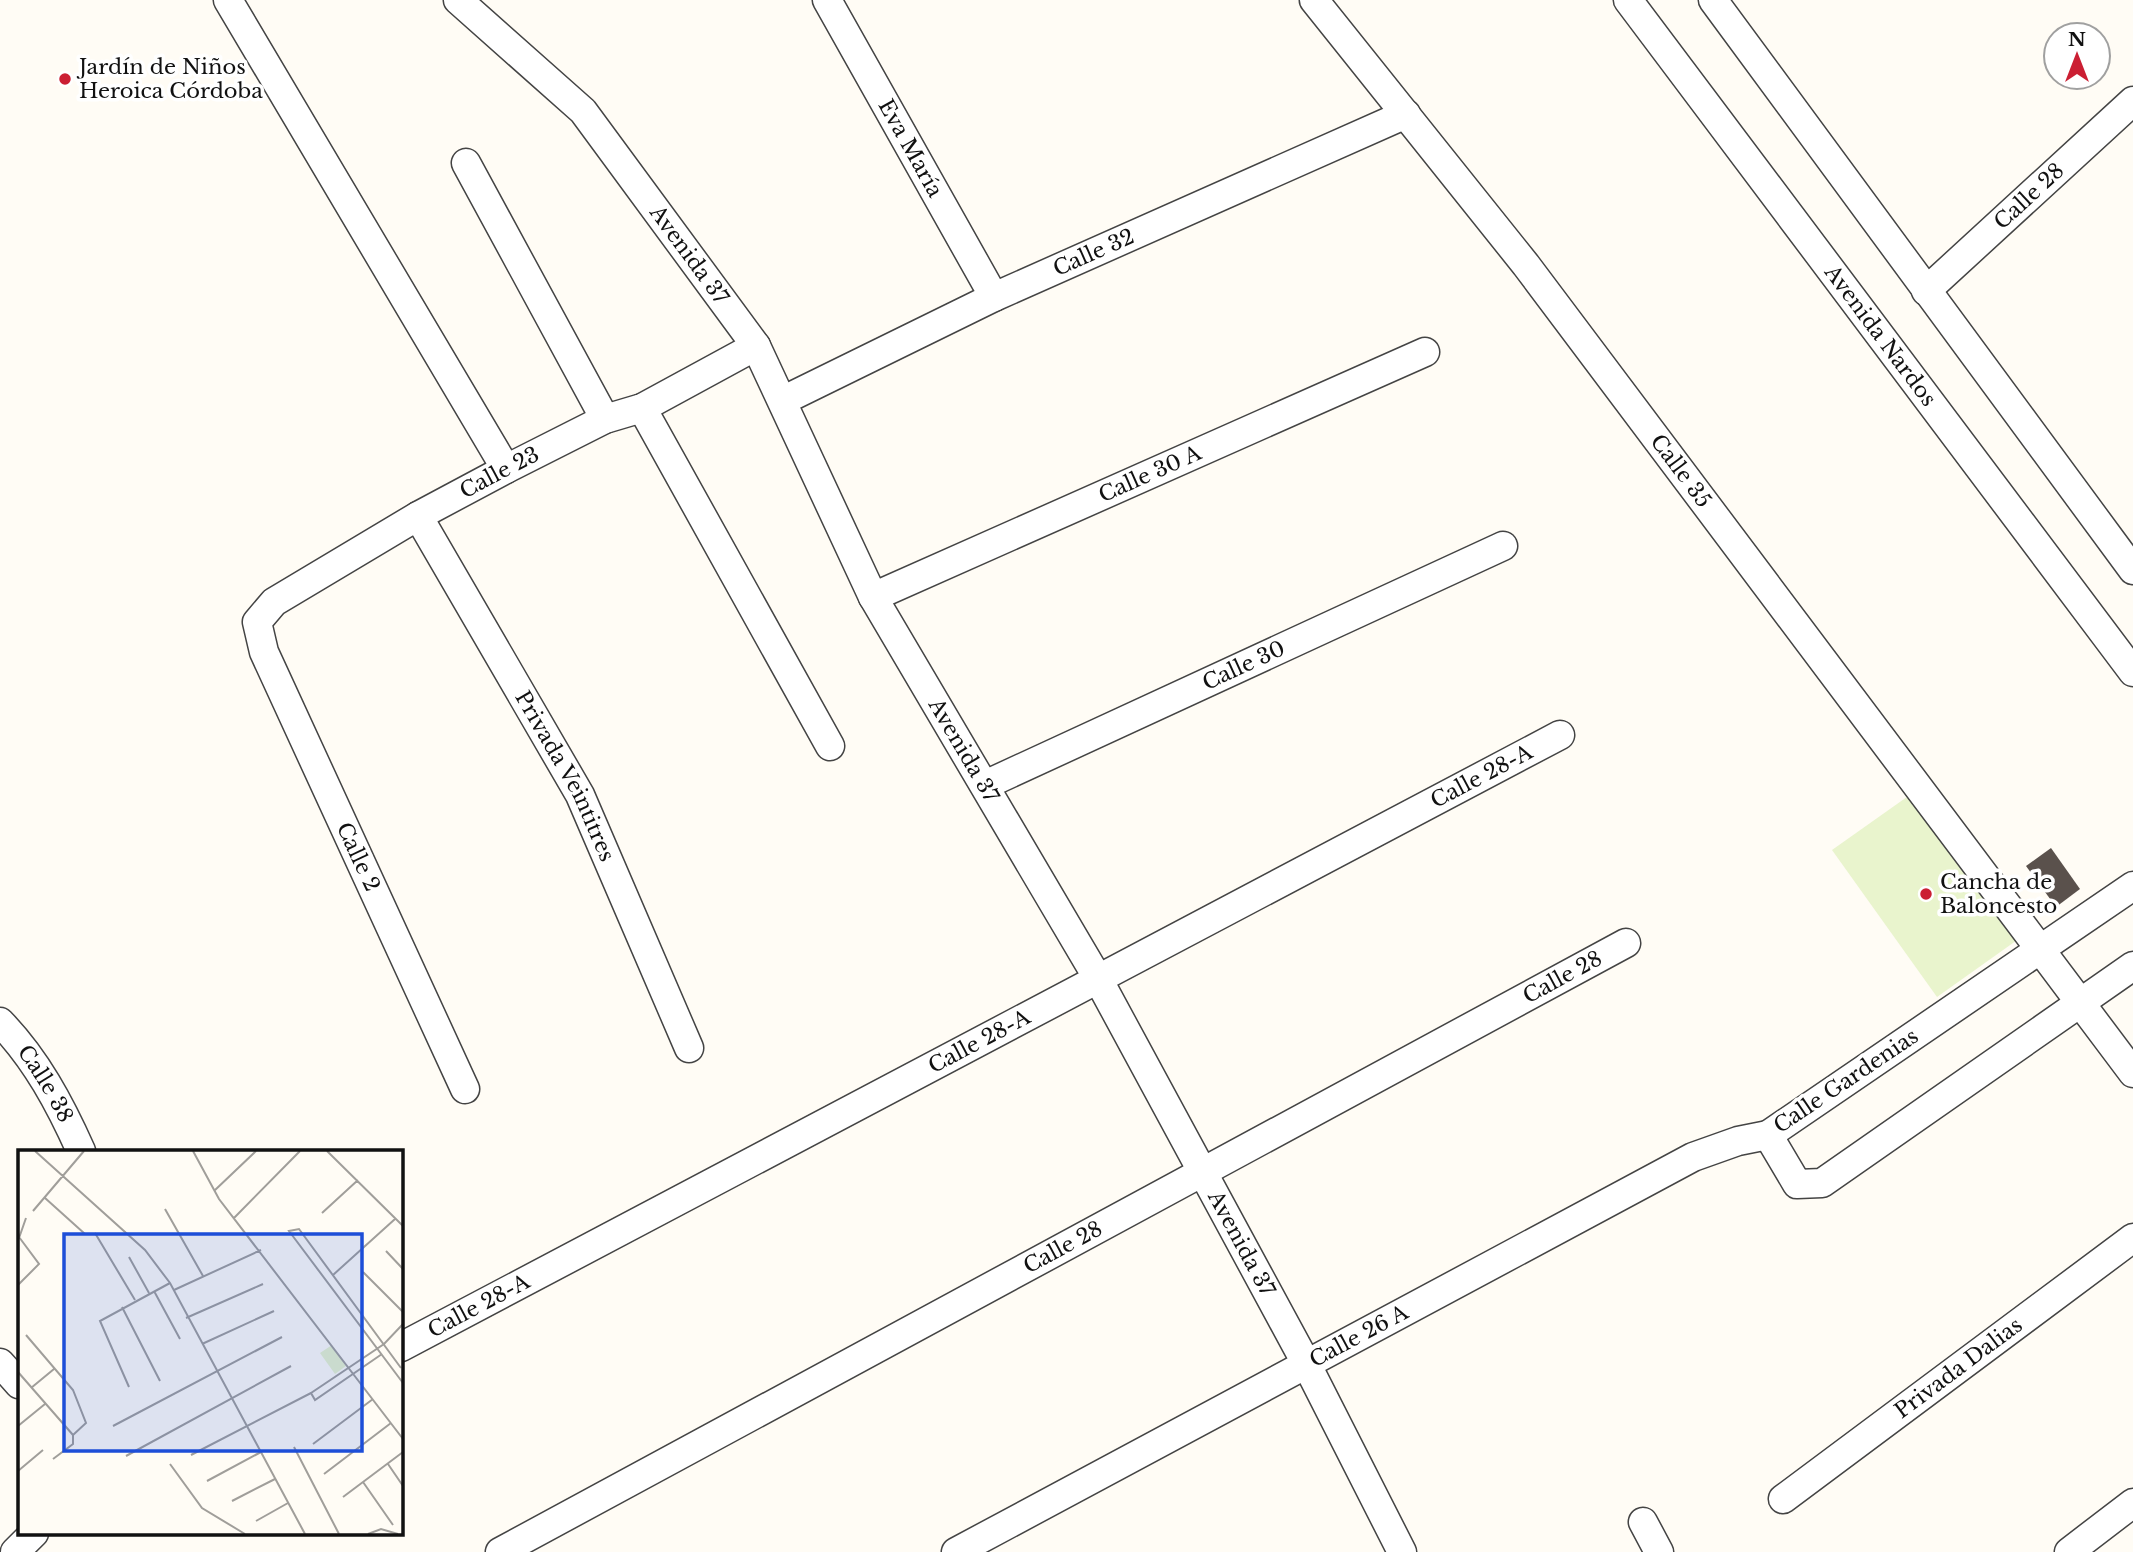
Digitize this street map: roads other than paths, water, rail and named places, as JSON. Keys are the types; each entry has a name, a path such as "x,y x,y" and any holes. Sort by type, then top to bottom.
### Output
{"street":[{"path":"228,0 506,469"},
{"name":"Avenida 37","path":"458,0 583,111 756,346 784,400 873,597 1097,977 1307,1365 1402,1552"},
{"name":"Eva María","path":"827,0 994,297"},
{"name":"Calle 35","path":"1314,0 1535,276 2133,1073"},
{"name":"Avenida Nardos","path":"1628,0 2133,672"},
{"path":"1713,0 2133,570"},
{"name":"Calle 28","path":"1926,290 2133,101"},
{"name":"Calle 32","path":"784,400 994,297 1406,114"},
{"path":"466,163 605,419"},
{"name":"Calle 23","path":"257,622 274,602 418,516 605,419 642,408 756,346"},
{"name":"Calle 30 A","path":"873,597 1425,352"},
{"path":"642,408 831,746"},
{"name":"Privada Veintitres","path":"418,516 580,795 689,1048"},
{"name":"Calle 30","path":"985,785 1503,546"},
{"name":"Calle 2","path":"257,622 264,652 465,1089"},
{"name":"Calle 28-A","path":"402,1346 1097,977 1560,735"},
{"name":"Calle Gardenias","path":"2133,886 1768,1135 1797,1184 1822,1183 2133,966"},
{"name":"Calle 28","path":"500,1552 1203,1169 1626,943"},
{"name":"Calle 38","path":"0,1022 22,1045 63,1111 81,1150"},
{"name":"Calle 26 A","path":"956,1552 1693,1157 1738,1141 1768,1135"},
{"name":"Privada Dalias","path":"1783,1499 2133,1238"},
{"path":"0,1363 18,1383"},
{"path":"2069,1552 2133,1503"},
{"path":"1643,1522 1659,1552"},
{"path":"15,1552 33,1534"}],"place":[{"name":"Jardín de Niños Heroica Córdoba","path":"65,79"},
{"name":"Cancha de Baloncesto","path":"1926,894"}]}
